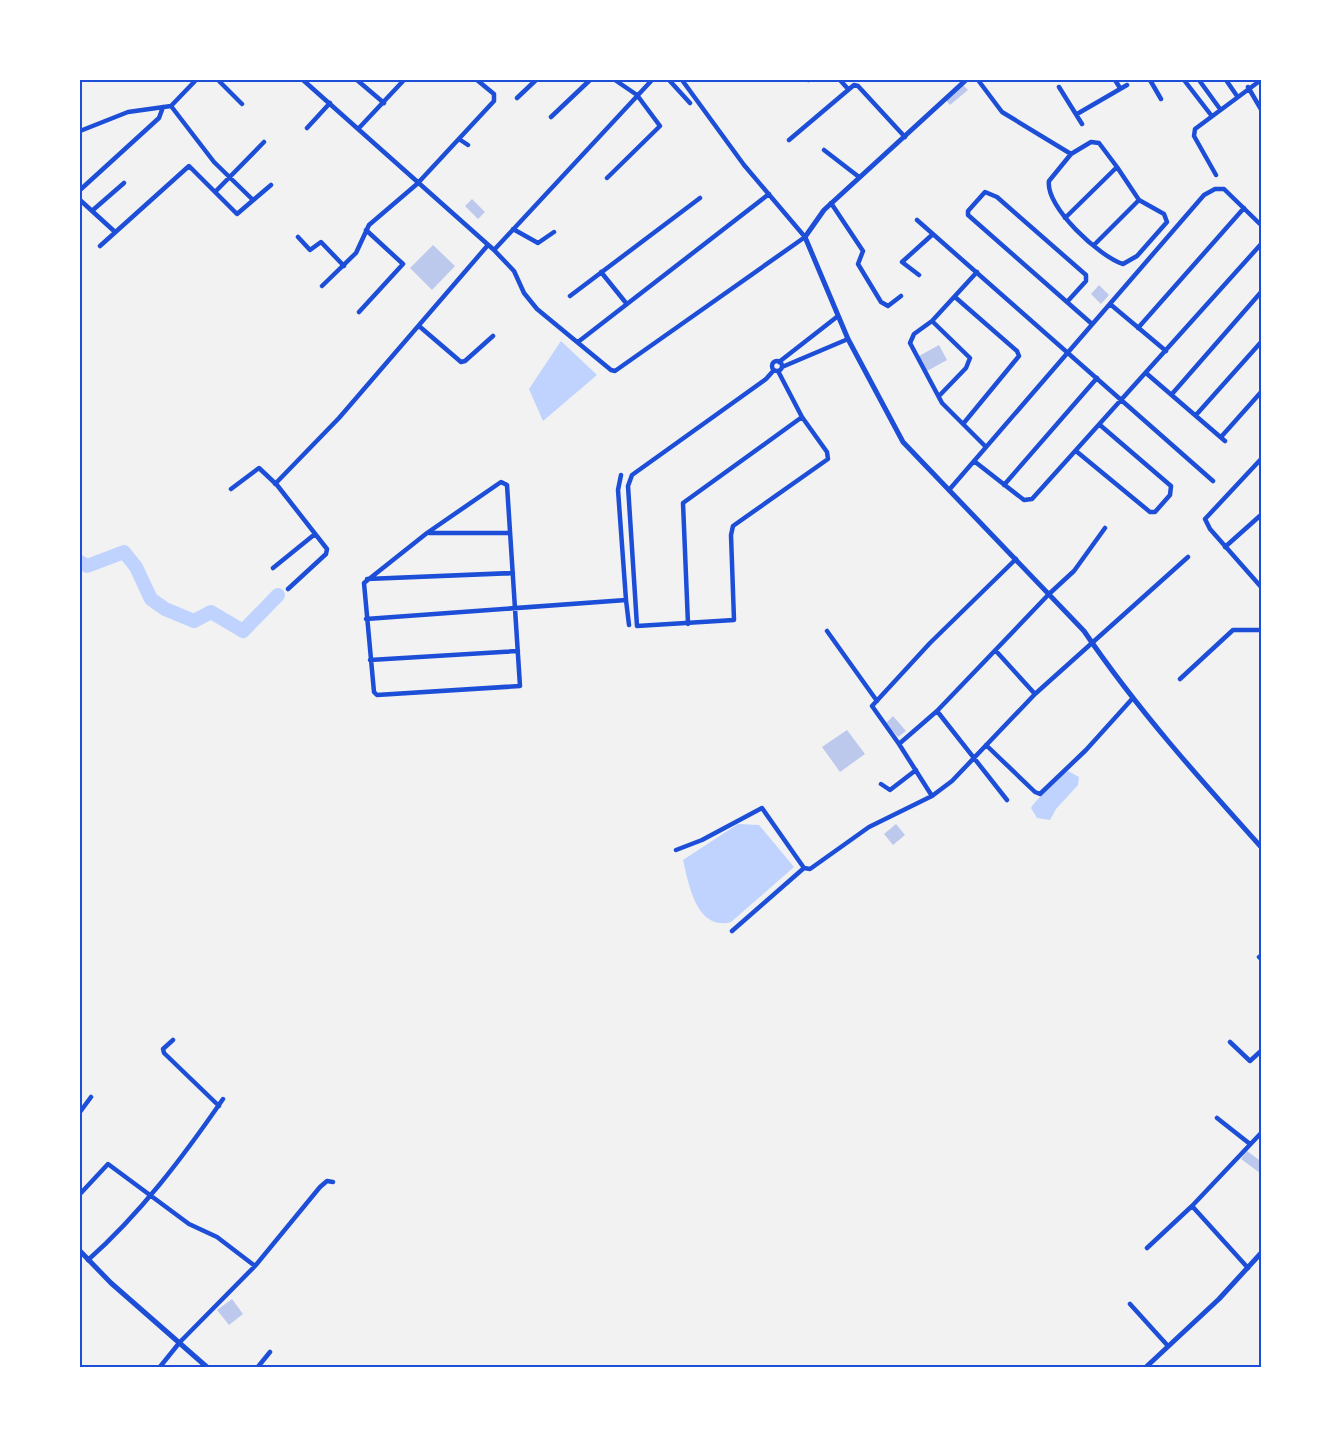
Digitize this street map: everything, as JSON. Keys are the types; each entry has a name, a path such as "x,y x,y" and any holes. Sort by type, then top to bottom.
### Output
{"street":[{"path":"80,131 128,112 171,106 196,80"},
{"path":"218,80 242,104"},
{"path":"303,80 359,128 417,184 494,250 514,271 532,304 552,324 611,370 620,369 805,237 831,203 966,80"},
{"path":"357,80 384,103"},
{"path":"359,128 404,80"},
{"path":"322,286 344,266 357,250 366,230 417,184 494,101 494,94 477,80"},
{"path":"518,98 537,80"},
{"path":"551,117 590,80"},
{"path":"607,178 660,126 637,95 615,80"},
{"path":"494,250 652,80"},
{"path":"669,80 690,103"},
{"path":"840,80 848,89"},
{"path":"978,80 1002,112 1071,154"},
{"path":"1115,80 1120,88"},
{"path":"1150,80 1161,99"},
{"path":"1184,80 1211,115"},
{"path":"1199,80 1220,109"},
{"path":"1226,80 1237,96"},
{"path":"1216,175 1194,136 1196,128 1248,87 1261,80"},
{"path":"685,81 744,165 805,237 848,339 903,442 1084,631 1132,699 1262,848"},
{"path":"789,140 854,85 858,86 905,137"},
{"path":"1077,114 1127,85"},
{"path":"1059,87 1082,124"},
{"path":"1248,87 1262,111"},
{"path":"307,128 330,103"},
{"path":"171,106 230,179 254,200"},
{"path":"80,190 159,117 163,107"},
{"path":"459,139 468,145"},
{"path":"1096,141 1117,167 1139,200 1164,214 1167,222 1137,256 1120,264 1094,245 1065,218 1052,197 1048,184 1071,154 1096,141"},
{"path":"216,191 264,142"},
{"path":"824,150 859,177"},
{"path":"100,246 189,166 237,214 271,185"},
{"path":"1065,218 1117,167"},
{"path":"93,210 124,183"},
{"path":"949,490 1204,195 1221,188 1262,225"},
{"path":"1067,302 1086,281 1087,276 997,197 985,192 968,211 968,214 1067,302 1092,324"},
{"path":"578,342 769,194"},
{"path":"570,296 700,198"},
{"path":"80,200 114,231"},
{"path":"1094,245 1139,200"},
{"path":"831,203 863,251 858,264 881,302 888,306 901,296"},
{"path":"1138,328 1244,208"},
{"path":"917,220 1213,481"},
{"path":"513,228 538,243 554,232"},
{"path":"358,312 403,264 366,230"},
{"path":"919,275 902,262 933,234"},
{"path":"298,237 310,250 321,242 344,266"},
{"path":"974,461 1027,501 1035,496 1262,243"},
{"path":"275,484 339,418 488,245"},
{"path":"601,272 626,303"},
{"path":"977,272 932,321 917,331 910,344 942,403 986,447"},
{"path":"1172,394 1262,291"},
{"path":"955,297 1017,351 1018,359 963,424"},
{"path":"1110,304 1166,351"},
{"path":"778,367 802,417 827,452 828,459 733,526 731,536 734,620 641,628 636,624 631,540 628,486 632,475 766,379 778,367 838,316"},
{"path":"932,321 970,358 966,368 939,396"},
{"path":"419,326 461,362 493,336"},
{"path":"778,367 848,339"},
{"path":"1196,415 1262,341"},
{"path":"1146,373 1223,439 1262,391"},
{"path":"1004,485 1097,378"},
{"path":"688,624 683,503 802,417"},
{"path":"1076,451 1146,510 1155,512 1170,495 1171,486 1100,425"},
{"path":"1262,458 1206,516 1205,522 1262,588"},
{"path":"231,489 257,468 275,484 327,549 326,554 288,589"},
{"path":"621,475 618,490 629,625"},
{"path":"503,482 507,485 510,533 520,686 377,695 374,692 363,588 367,579 427,533 503,482"},
{"path":"1225,547 1262,514"},
{"path":"899,744 937,711 1048,594 1074,571 1105,528"},
{"path":"427,533 510,533"},
{"path":"273,568 315,534"},
{"path":"621,540 631,540"},
{"path":"676,850 702,840 762,808 804,868 810,869 869,827 932,796 952,781 1035,694 1188,557"},
{"path":"932,796 872,706 930,643 1016,559"},
{"path":"367,579 513,573"},
{"path":"366,620 626,600"},
{"path":"1180,679 1233,630 1262,630"},
{"path":"827,631 877,701"},
{"path":"370,660 518,651"},
{"path":"996,651 1035,694"},
{"path":"986,745 1035,792 1040,794 1086,750 1132,699"},
{"path":"937,711 1007,800"},
{"path":"881,784 890,790 916,771"},
{"path":"732,931 804,868"},
{"path":"173,1040 163,1049 164,1053 219,1106"},
{"path":"1230,1042 1250,1061 1261,1051"},
{"path":"80,1112 91,1097"},
{"path":"88,1260 112,1239 151,1195 223,1099"},
{"path":"1217,1118 1250,1144"},
{"path":"1147,1248 1192,1206 1262,1132"},
{"path":"80,1194 106,1164 189,1224 223,1241 255,1266"},
{"path":"159,1368 180,1342 255,1266 320,1186 325,1182 333,1182"},
{"path":"1192,1206 1248,1268"},
{"path":"80,1251 208,1368"},
{"path":"1145,1368 1262,1252"},
{"path":"1130,1304 1168,1347"},
{"path":"257,1368 270,1352"}],"water":[{"path":"561,341 597,375 543,421 529,389"},
{"path":"1068,771 1079,777 1078,785 1056,809 1050,820 1037,818 1031,808 1048,788"},
{"path":"738,824 759,825 794,867 731,922 719,923 710,920 696,904 683,860"}],"building":[{"path":"963,85 968,90 950,105 946,100"},
{"path":"472,199 485,212 478,219 465,206"},
{"path":"433,245 455,266 432,290 410,268"},
{"path":"1099,285 1109,295 1101,304 1091,294"},
{"path":"939,345 947,360 927,371 919,356"},
{"path":"893,716 906,731 898,737 886,723"},
{"path":"847,730 865,754 840,772 822,747"},
{"path":"896,824 905,835 893,845 884,834"},
{"path":"1247,1151 1262,1162 1260,1173 1241,1159"},
{"path":"232,1299 243,1314 229,1325 217,1310"}],"waterway":[{"path":"80,562 87,566 124,552 136,567 151,599 165,609 194,621 211,612 243,631 278,595"}]}
